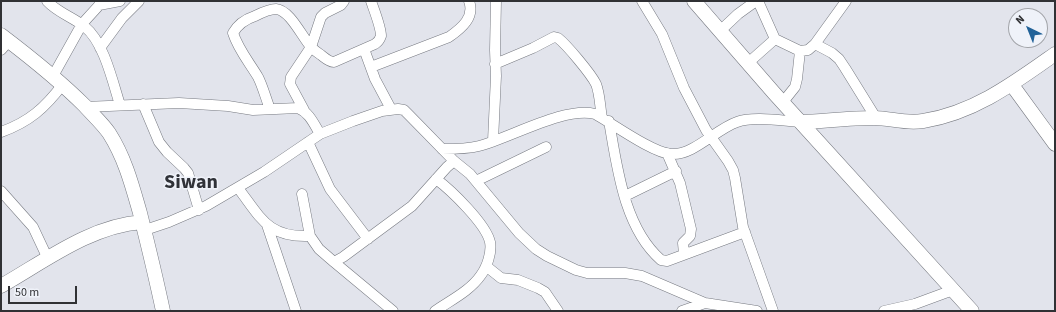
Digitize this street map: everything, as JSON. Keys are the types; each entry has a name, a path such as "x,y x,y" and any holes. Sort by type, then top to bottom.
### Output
{"street":[{"path":"46,1 57,10 82,24 92,33 109,68 120,105"},
{"path":"1,132 31,118 45,106 82,24 101,3 120,1"},
{"path":"100,48 122,18 139,1"},
{"path":"320,134 304,110 290,84 291,77 311,47 321,17 325,13 341,5 344,1"},
{"path":"270,110 258,78 234,37 233,33 236,28 249,18 262,12 276,9 281,10 291,18 311,47 330,62 334,62 375,44 381,37 371,1"},
{"path":"371,67 449,37 458,30 469,17 471,12 469,1"},
{"path":"642,1 657,25 684,88 710,137 733,170 745,232 773,311"},
{"path":"694,1 972,311"},
{"path":"720,31 738,14 757,1 774,39 800,52 808,50 815,44 846,1"},
{"path":"493,141 496,76 495,64 499,3"},
{"path":"495,64 533,48 554,37 558,38 583,67 596,84 616,166 625,196 640,234 644,241 661,260 667,260 745,232"},
{"path":"748,63 774,39"},
{"path":"4,42 58,80 109,132 121,154 131,180 163,311"},
{"path":"815,44 832,53 839,59 876,118"},
{"path":"364,49 391,109"},
{"path":"783,102 795,87 800,52"},
{"path":"442,149 471,147 493,141 556,118 587,112 595,114 606,120 647,145 667,153 676,154 683,152 728,126 744,120 801,122 876,118 910,122 944,116 967,109 1012,85 1055,54"},
{"path":"1012,85 1055,144"},
{"path":"86,107 179,103 228,106 253,110 298,108 304,110"},
{"path":"143,104 159,142 188,173 199,210"},
{"path":"1,286 75,243 98,233 125,224 143,226 169,222 199,210 278,163 320,134 353,121 391,109 398,109 404,110 454,161 476,181 519,234 536,249 547,256 576,270 587,273 625,273 642,276 705,303 757,311"},
{"path":"308,142 330,189 368,240"},
{"path":"476,181 546,147"},
{"path":"667,153 680,183 691,228 690,236 683,243 684,254"},
{"path":"334,262 368,240 412,206 454,161"},
{"path":"625,196 676,172"},
{"path":"435,311 468,288 482,274 490,251 488,237 458,197 436,179"},
{"path":"238,188 267,225 296,311"},
{"path":"1,191 33,227 48,259"},
{"path":"302,194 310,236 319,249 393,311"},
{"path":"267,225 283,233 294,236 310,236"},
{"path":"486,266 501,278 518,280 545,292 558,311"},
{"path":"884,311 915,304 953,290"},
{"path":"682,311 705,303"}],"district":[{"name":"Siwan","path":"191,184"}]}
